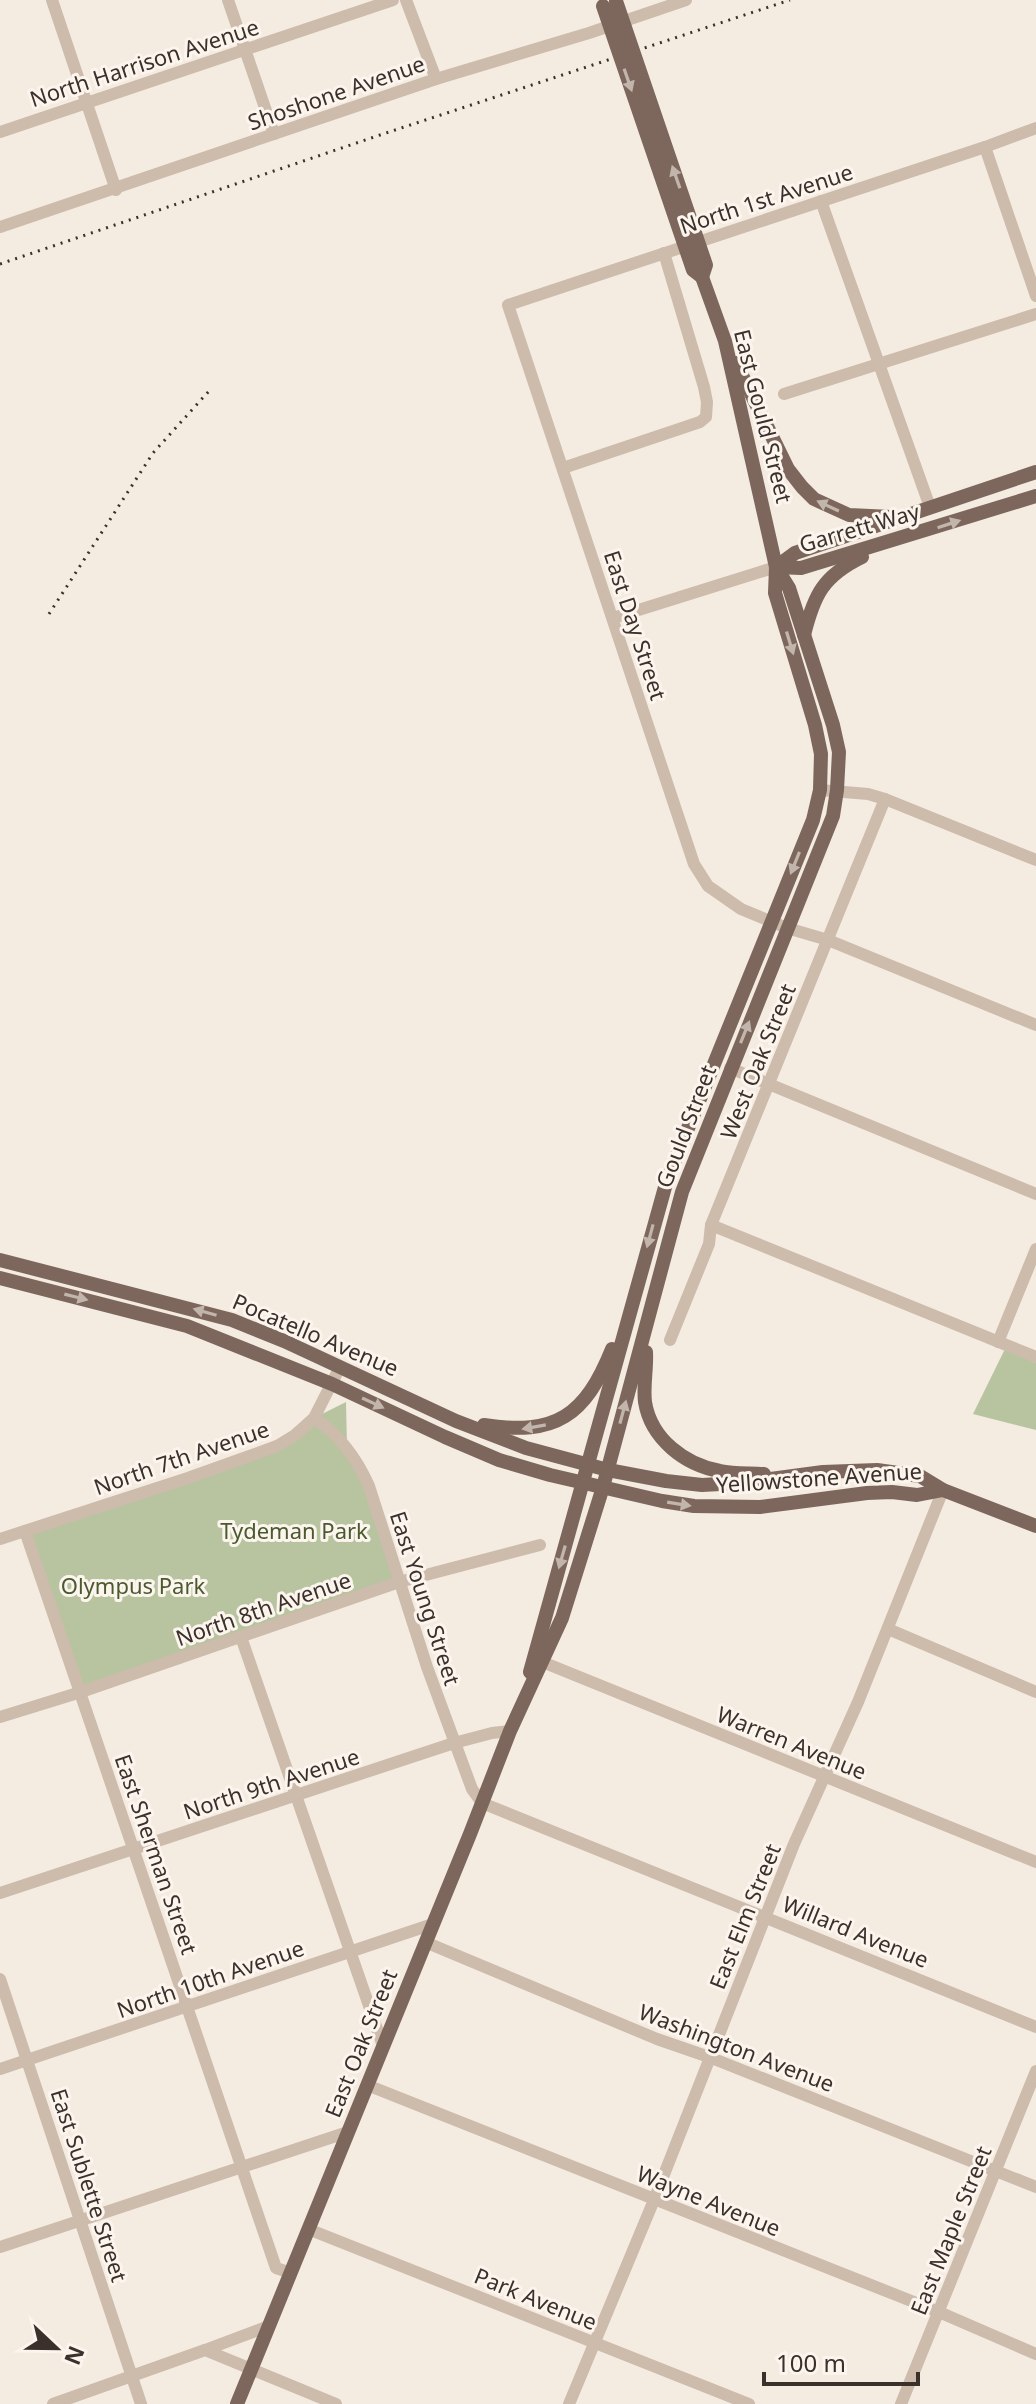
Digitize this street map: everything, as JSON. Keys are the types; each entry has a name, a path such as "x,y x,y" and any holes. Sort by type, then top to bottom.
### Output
{"main road":[{"name":"East Gould Street","path":"609,2 693,270 702,277 725,341 776,567 775,593 815,725 821,754 820,790"},
{"path":"725,341 788,469 802,487 814,499 849,515 899,519"},
{"name":"Garrett Way","path":"776,567 795,553 1036,472"},
{"name":"Garrett Way","path":"776,567 801,568 1036,496"},
{"path":"803,637 818,592 831,576 875,547"},
{"name":"East Gould Street","path":"776,567 789,588 836,739 839,752 837,790"},
{"name":"Gould Street","path":"584,1483 655,1217 675,1157 813,820 820,790"},
{"name":"Gould Street","path":"603,1487 682,1192 833,816 837,790"},
{"name":"Pocatello Avenue","path":"0,1260 232,1320 456,1421 526,1448 608,1470"},
{"name":"Pocatello Avenue","path":"0,1278 187,1326 332,1384 499,1460 603,1487"},
{"path":"657,1281 644,1379 648,1412 656,1431 685,1458 709,1469 788,1477"},
{"path":"456,1421 531,1429 562,1418 592,1390 631,1308"},
{"name":"Yellowstone Avenue","path":"608,1470 702,1485 823,1472 877,1470 920,1476 943,1490 1036,1526"},
{"name":"East Oak Street","path":"237,2404 523,1699 537,1660 584,1483"},
{"name":"Yellowstone Avenue","path":"603,1487 662,1501 729,1508 867,1493 917,1495 943,1490"},
{"name":"East Oak Street","path":"537,1660 562,1618 603,1487"}],"street":[{"path":"52,0 116,190"},
{"path":"228,0 274,134"},
{"name":"North Harrison Avenue","path":"0,132 393,0"},
{"path":"406,0 436,79"},
{"name":"Shoshone Avenue","path":"0,227 436,79 686,0"},
{"name":"North 1st Avenue","path":"508,305 1036,128"},
{"path":"985,147 1036,296"},
{"path":"821,201 930,507"},
{"path":"563,468 700,422 706,417 704,387 664,253"},
{"name":"East Day Street","path":"508,305 694,864 708,886 741,909 771,922 828,940 1036,1025"},
{"path":"784,394 1036,314"},
{"path":"613,618 776,567"},
{"path":"820,790 885,799 1036,860"},
{"name":"West Oak Street","path":"670,1340 709,1244 711,1225 885,799"},
{"path":"730,1068 1036,1194"},
{"path":"711,1225 1036,1357"},
{"path":"998,1342 1036,1249"},
{"name":"North 7th Avenue","path":"0,1539 277,1446 314,1418 340,1367"},
{"name":"East Young Street","path":"314,1418 347,1448 369,1486 454,1743 472,1789 482,1803"},
{"name":"East Elm Street","path":"569,2404 654,2200 794,1844 858,1702 943,1490"},
{"name":"East Sherman Street","path":"25,1531 276,2268 291,2273"},
{"name":"North 8th Avenue","path":"0,1717 399,1582 540,1545"},
{"path":"888,1629 1036,1692"},
{"path":"241,1637 383,2046"},
{"name":"Warren Avenue","path":"537,1660 1036,1862"},
{"name":"North 9th Avenue","path":"0,1893 454,1743 510,1731"},
{"name":"Willard Avenue","path":"482,1803 1036,2027"},
{"name":"North 10th Avenue","path":"0,2069 433,1924"},
{"name":"Washington Avenue","path":"425,1942 657,2039 1036,2187"},
{"name":"East Sublette Street","path":"0,1979 141,2404"},
{"name":"East Maple Street","path":"901,2404 1036,2071"},
{"name":"Wayne Avenue","path":"367,2085 939,2312 1036,2354"},
{"path":"0,2247 348,2132"},
{"name":"Park Avenue","path":"308,2229 749,2404"},
{"path":"53,2404 269,2326"},
{"path":"205,2350 336,2404"}],"green space":[{"path":"1005,1349 1036,1363 1036,1430 973,1414"},
{"path":"346,1402 347,1448 359,1464 399,1582 81,1692 26,1531 277,1446 314,1418"}],"railway":[{"path":"0,264 790,0"},
{"path":"49,614 153,453 209,391"}],"park label":[{"name":"Tydeman Park","path":"294,1530"},
{"name":"Olympus Park","path":"133,1585"}]}
